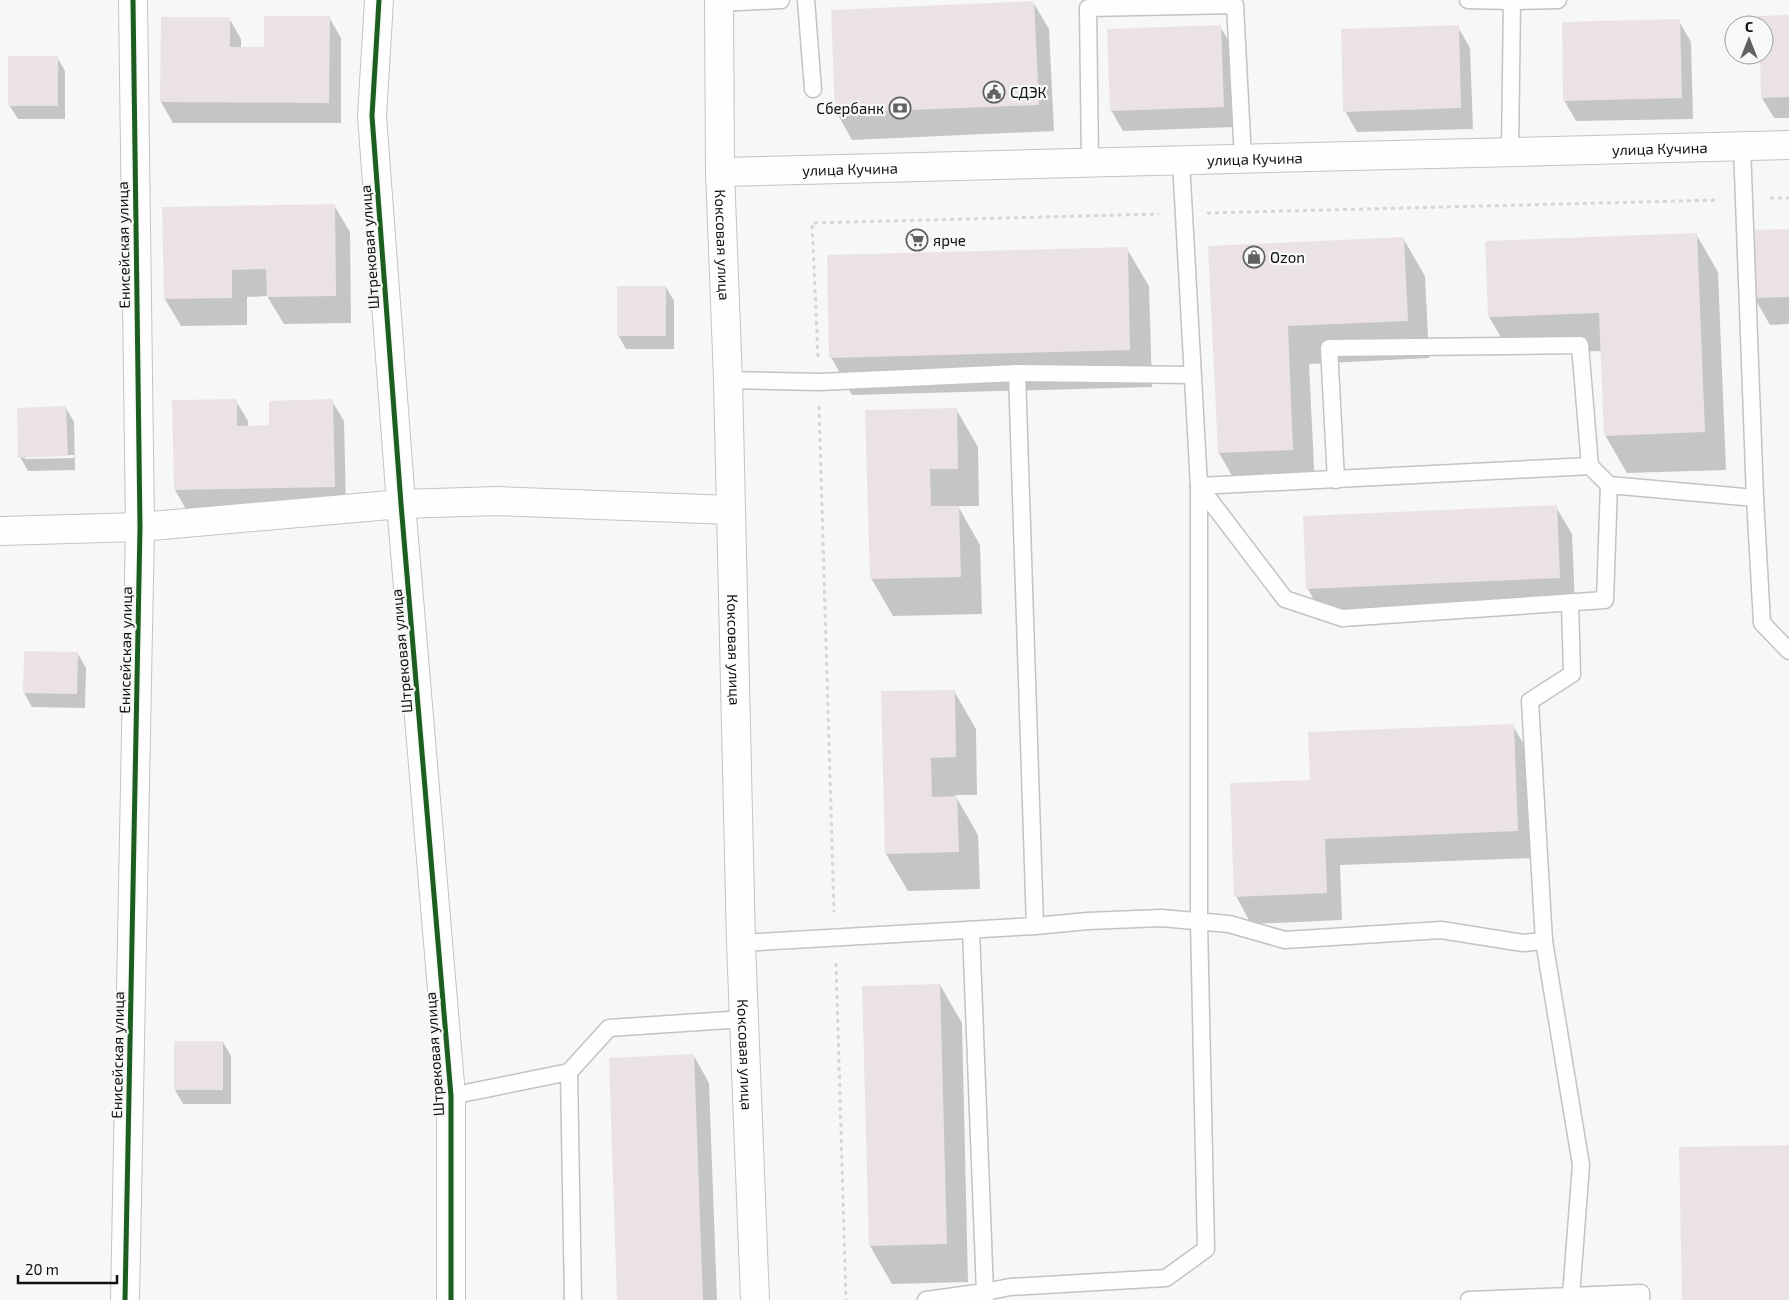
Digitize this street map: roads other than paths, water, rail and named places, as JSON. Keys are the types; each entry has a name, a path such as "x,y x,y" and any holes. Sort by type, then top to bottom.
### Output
{"street":[{"name":"Енисейская улица","path":"125,1300 140,527 133,0"},
{"name":"Штрековая улица","path":"379,0 372,116 401,504 451,1096 451,1300"},
{"name":"Коксовая улица","path":"719,2 720,172 728,380 741,943 754,1300"},
{"name":"улица Кучина","path":"720,172 1789,145"},
{"path":"0,531 140,527 401,504 497,501 730,510"}],"lane":[{"path":"719,2 781,0"},
{"path":"806,0 813,89"},
{"path":"1468,0 1558,0"},
{"path":"1510,152 1512,1"},
{"path":"1090,163 1088,8 1236,5 1243,159"},
{"path":"1742,146 1755,498 1762,623 1789,651"},
{"path":"926,1300 985,1296 1010,1287 1166,1278 1206,1249 1198,921 1198,486 1181,160"},
{"path":"1336,480 1328,348 1580,345 1590,466 1609,485 1755,498"},
{"path":"728,380 819,382 1017,373 1192,375"},
{"path":"1017,373 1035,926"},
{"path":"1198,486 1590,466"},
{"path":"1198,486 1285,599 1342,618 1605,600 1609,485"},
{"path":"1570,603 1572,674 1530,701 1544,941 1581,1165 1571,1298"},
{"path":"741,943 1161,918 1229,924 1285,940 1441,930 1523,943 1544,941"},
{"path":"971,930 985,1296"},
{"path":"451,1096 569,1072 609,1028 744,1019"},
{"path":"569,1072 574,1300"},
{"path":"1469,1300 1571,1298 1641,1293 1642,1300"}],"place":[{"name":"СДЭК","path":"994,92"},
{"name":"Сбербанк","path":"900,108"},
{"name":"ярче","path":"917,240"},
{"name":"Ozon","path":"1254,257"}]}
